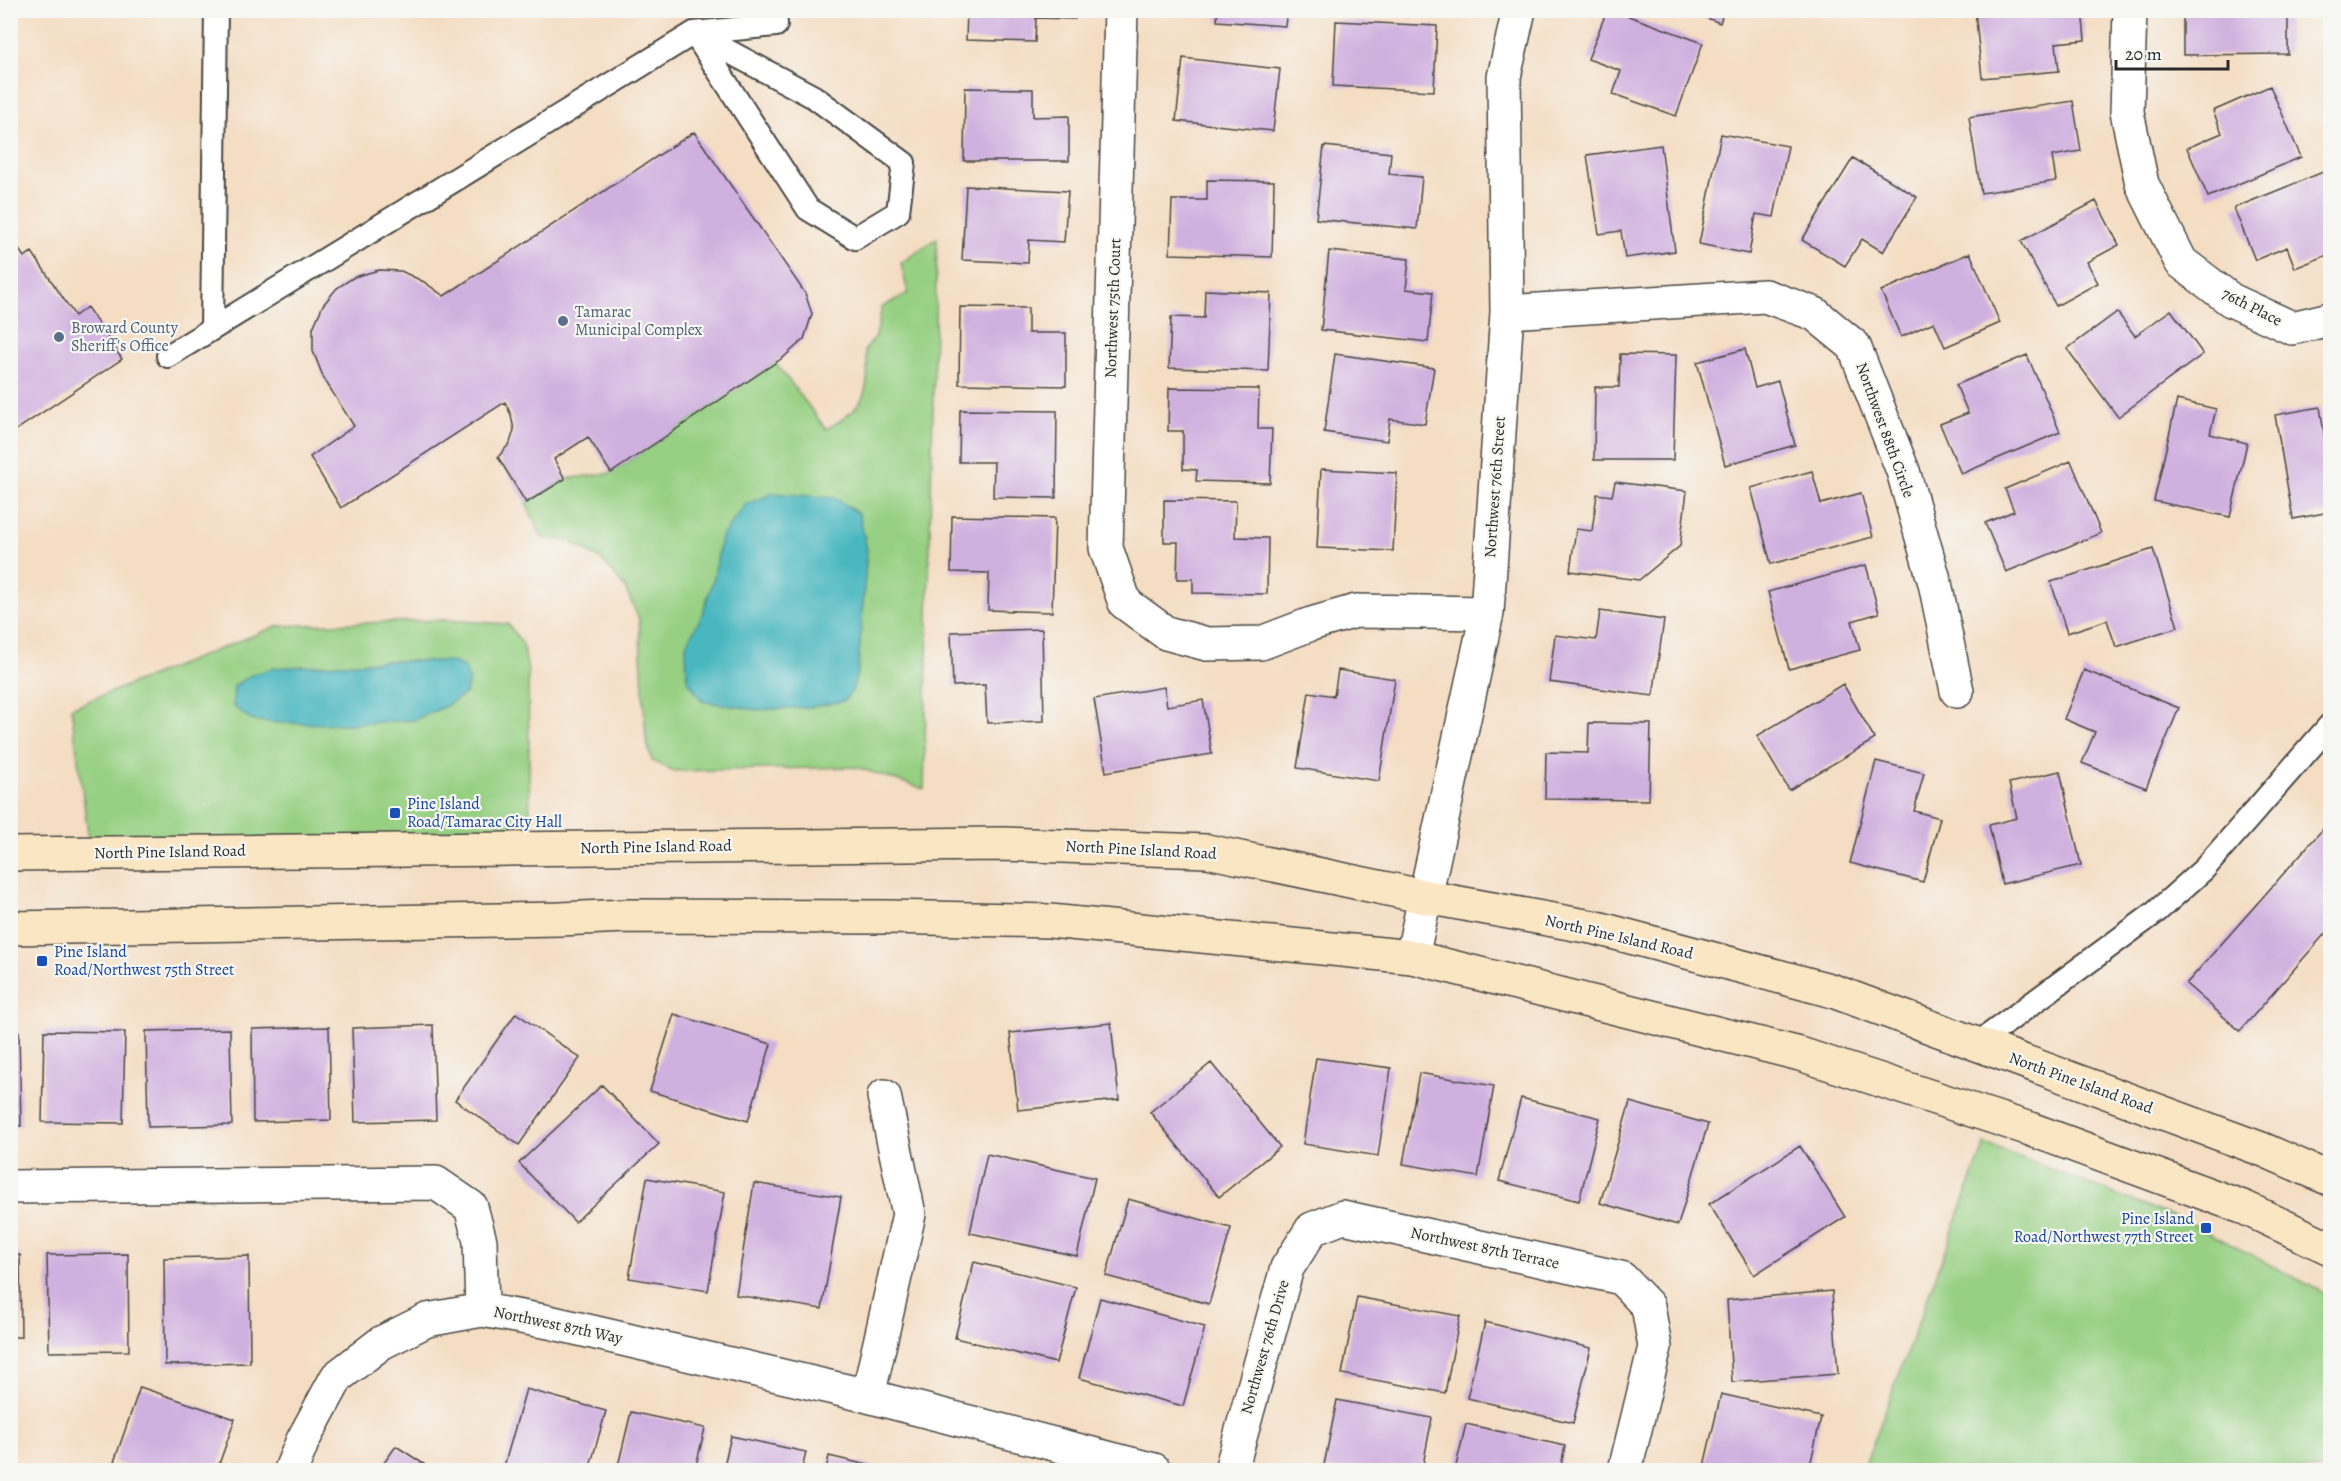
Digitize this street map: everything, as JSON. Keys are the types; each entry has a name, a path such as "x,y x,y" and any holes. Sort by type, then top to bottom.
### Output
{"main road":[{"name":"North Pine Island Road","path":"10,854 1003,844 1207,851 1426,897 1597,928 1833,991 2264,1150 2331,1179"},
{"path":"10,928 626,916 889,917 1050,921 1412,957 1800,1054 2030,1129 2246,1208 2331,1248"}],"street":[{"name":"Northwest 75th Court","path":"1121,10 1106,548 1125,603 1166,633 1208,644 1261,643 1311,624 1356,611 1487,613"},
{"name":"Northwest 76th Street","path":"1412,957 1487,613 1507,312 1504,78 1519,10"},
{"name":"76th Place","path":"2130,10 2127,112 2142,184 2181,262 2231,300 2292,328 2331,319"},
{"name":"Northwest 88th Circle","path":"1507,312 1765,296 1815,314 1854,346 1903,471 1935,583 1957,691"},
{"path":"868,1396 909,1214 884,1096"},
{"name":"Northwest 87th Way","path":"10,1187 436,1183 471,1208 480,1241 482,1310 549,1322 868,1396 1154,1470"},
{"name":"Northwest 87th Terrace","path":"1312,1229 1343,1217 1621,1278 1648,1306 1655,1347 1625,1470"},
{"name":"Northwest 76th Drive","path":"1231,1470 1287,1268 1312,1229"},
{"path":"291,1470 303,1440 337,1377 381,1343 427,1320 482,1310"}],"lane":[{"path":"212,329 216,10"},
{"path":"168,356 693,33 776,25 776,10"},
{"path":"693,33 814,97 904,163 898,212 855,238 808,209 693,33"},
{"path":"1977,1044 2156,912 2204,869 2331,725"}],"green space":[{"path":"937,238 924,789 856,767 674,771 652,761 646,739 639,619 625,588 603,561 570,541 542,538 526,503 565,479 611,473 775,362 826,429 839,422 857,406 866,388 865,350 876,336 882,307 908,293 901,263"},
{"path":"444,620 508,624 523,644 528,671 530,838 89,840 71,708 277,626"},
{"path":"1985,1144 2188,1222 2330,1296 2330,1470 1863,1470"}],"water":[{"path":"774,493 835,498 859,514 867,549 858,670 852,691 844,701 811,707 757,710 702,701 687,679 686,645 702,615 714,577 721,537 746,504"},
{"path":"390,661 449,661 465,667 469,680 466,693 446,706 413,720 351,724 277,723 251,720 233,706 234,686 251,675 274,668"}],"building":[{"path":"967,10 1076,10 1075,19 1036,18 1035,42 966,40"},
{"path":"1218,10 1287,10 1285,26 1217,21"},
{"path":"1607,10 1703,43 1676,116 1613,94 1621,71 1588,59"},
{"path":"1686,10 1724,10 1720,23"},
{"path":"1975,10 2082,10 2085,40 2056,43 2059,71 1982,78"},
{"path":"2183,10 2288,10 2288,54 2183,55"},
{"path":"1336,21 1437,26 1434,91 1333,86"},
{"path":"1183,58 1280,69 1273,131 1176,121"},
{"path":"2270,86 2301,157 2208,197 2187,148 2222,133 2213,111"},
{"path":"965,88 1033,89 1033,117 1069,116 1069,161 964,161"},
{"path":"2073,101 2081,151 2052,156 2056,181 1981,193 1969,117"},
{"name":"Tamarac Municipal Complex","path":"694,132 805,293 812,314 804,339 784,357 611,473 588,437 554,459 565,479 526,503 498,457 510,443 514,430 505,402 341,508 310,457 354,426 324,379 313,351 313,328 323,305 337,288 354,277 379,270 401,271 424,282 444,296"},
{"path":"1721,134 1788,146 1774,217 1756,214 1749,254 1699,244"},
{"path":"1661,145 1675,251 1625,258 1621,231 1599,234 1587,155"},
{"path":"1324,146 1391,153 1389,174 1422,177 1417,229 1316,219"},
{"path":"1853,158 1917,197 1883,252 1862,239 1845,266 1802,240"},
{"path":"2328,170 2330,175 2330,254 2295,268 2287,247 2255,260 2234,208"},
{"path":"1207,180 1274,181 1272,257 1170,254 1172,200 1207,200"},
{"path":"966,186 1068,191 1064,242 1029,240 1028,263 962,260"},
{"path":"2096,201 2119,245 2087,262 2098,283 2056,306 2021,241"},
{"name":"Broward County Sheriff's Office","path":"10,236 24,257 32,252 75,316 87,307 122,359 10,434"},
{"path":"1329,251 1409,259 1406,289 1433,292 1428,342 1321,330"},
{"path":"1970,253 2000,323 1945,347 1934,322 1901,337 1881,291"},
{"path":"1205,290 1271,293 1268,371 1169,368 1171,317 1204,318"},
{"path":"960,307 1028,308 1028,333 1066,333 1066,386 959,384"},
{"path":"2171,310 2203,354 2118,417 2067,349 2117,312 2135,336"},
{"path":"1745,349 1755,388 1778,381 1795,445 1725,465 1697,362"},
{"path":"1335,354 1434,368 1425,424 1390,419 1387,441 1324,432"},
{"path":"1620,354 1676,355 1673,460 1594,460 1595,387 1619,387"},
{"path":"2027,355 2060,432 1961,474 1940,424 1968,413 1956,385"},
{"path":"1169,388 1259,389 1258,429 1272,429 1270,483 1196,481 1197,470 1183,469 1183,431 1168,431"},
{"path":"2177,400 2216,409 2210,434 2247,443 2230,517 2154,501"},
{"path":"2320,407 2325,440 2330,439 2330,512 2293,519 2275,415"},
{"path":"960,410 1057,411 1056,498 993,497 994,462 959,462"},
{"path":"2071,461 2101,533 2006,572 1985,523 2014,511 2005,489"},
{"path":"1321,469 1397,473 1393,551 1317,548"},
{"path":"1812,471 1821,504 1861,493 1873,537 1771,564 1751,488"},
{"path":"1615,482 1687,491 1680,546 1639,580 1570,571 1576,529 1592,531 1597,494 1612,496"},
{"path":"1164,500 1236,501 1235,537 1268,538 1267,594 1193,593 1193,579 1177,579 1178,542 1164,542"},
{"path":"952,516 1055,518 1052,612 988,610 989,573 951,572"},
{"path":"2153,549 2178,627 2116,647 2107,620 2067,633 2051,582"},
{"path":"1866,565 1879,613 1852,621 1860,650 1789,669 1768,592"},
{"path":"1600,611 1664,620 1653,696 1549,682 1555,635 1596,640"},
{"path":"1042,629 1044,721 987,723 985,685 953,686 951,632"},
{"path":"1338,670 1395,679 1379,781 1297,768 1309,692 1334,696"},
{"path":"2084,670 2179,708 2146,788 2082,763 2095,732 2064,719"},
{"path":"1843,684 1875,739 1789,790 1757,736"},
{"path":"1164,687 1167,706 1203,700 1212,754 1106,772 1094,699"},
{"path":"1589,723 1651,724 1649,800 1545,799 1546,752 1588,753"},
{"path":"1876,761 1924,773 1914,811 1940,818 1923,882 1850,863"},
{"path":"2060,771 2081,865 2002,884 1989,825 2017,818 2009,783"},
{"path":"2330,821 2330,928 2240,1031 2186,984"},
{"path":"516,1013 580,1058 519,1145 455,1100"},
{"path":"674,1014 771,1044 748,1121 650,1091"},
{"path":"1111,1023 1119,1100 1018,1110 1010,1033"},
{"path":"433,1025 436,1120 355,1122 352,1028"},
{"path":"329,1027 331,1120 253,1122 252,1029"},
{"path":"230,1029 232,1125 148,1127 146,1031"},
{"path":"44,1031 125,1032 123,1123 42,1122"},
{"path":"10,1032 19,1032 21,1126 10,1126"},
{"path":"1316,1058 1391,1068 1378,1156 1303,1144"},
{"path":"1211,1063 1280,1147 1219,1197 1150,1112"},
{"path":"1419,1073 1494,1086 1478,1177 1403,1164"},
{"path":"602,1085 659,1144 575,1222 519,1163"},
{"path":"1521,1098 1600,1118 1579,1201 1499,1181"},
{"path":"1630,1102 1708,1124 1678,1225 1600,1203"},
{"path":"1800,1146 1845,1217 1754,1275 1709,1204"},
{"path":"987,1154 1095,1178 1077,1256 970,1233"},
{"path":"647,1178 725,1192 708,1291 629,1278"},
{"path":"754,1183 841,1197 822,1309 736,1295"},
{"path":"1128,1199 1231,1228 1209,1304 1106,1276"},
{"path":"128,1254 129,1351 49,1352 47,1255"},
{"path":"20,1255 21,1337 10,1337 10,1256"},
{"path":"249,1256 250,1363 165,1365 164,1258"},
{"path":"974,1262 1076,1287 1056,1363 955,1338"},
{"path":"1832,1291 1838,1374 1732,1382 1727,1300"},
{"path":"1357,1297 1460,1316 1445,1393 1342,1374"},
{"path":"1100,1298 1205,1327 1183,1406 1079,1378"},
{"path":"1485,1322 1591,1348 1573,1423 1467,1398"},
{"path":"140,1387 235,1419 217,1470 139,1470 114,1462"},
{"path":"526,1389 606,1411 589,1470 503,1470"},
{"path":"1721,1394 1821,1417 1809,1470 1703,1470"},
{"path":"1337,1400 1432,1418 1422,1470 1323,1470"},
{"path":"631,1412 705,1428 695,1470 617,1470"},
{"path":"1466,1424 1565,1446 1560,1470 1455,1470"},
{"path":"731,1436 806,1452 802,1470 723,1470"},
{"path":"396,1446 433,1470 379,1470"},
{"path":"829,1456 889,1470 826,1470"}],"place":[{"name":"Tamarac Municipal Complex","path":"563,321"},
{"name":"Broward County Sheriff's Office","path":"59,337"},
{"name":"Pine Island Road/Tamarac City Hall","path":"395,813"},
{"name":"Pine Island Road/Northwest 75th Street","path":"42,961"},
{"name":"Pine Island Road/Northwest 77th Street","path":"2206,1228"}]}
